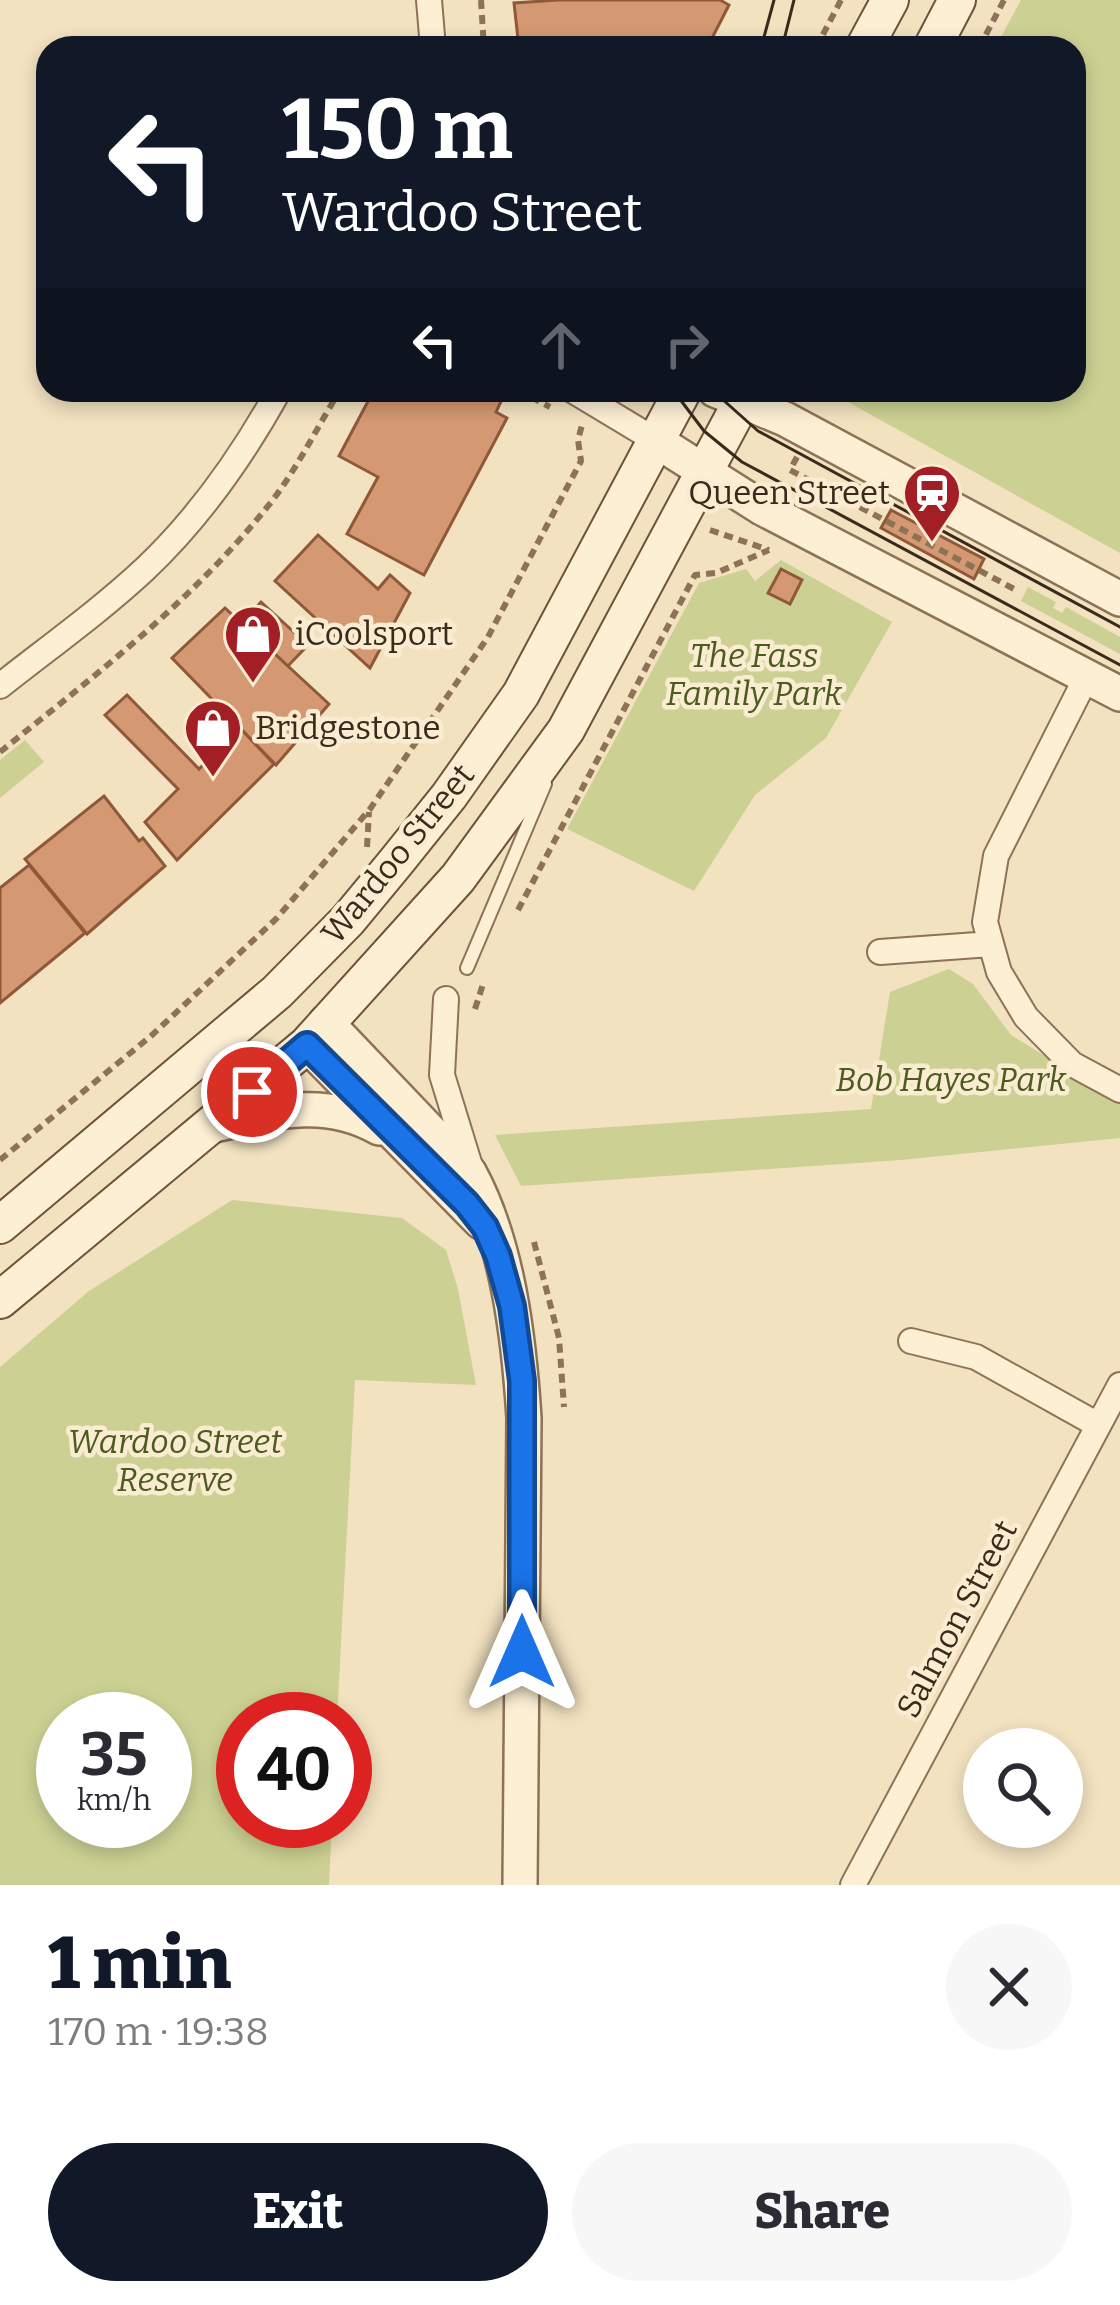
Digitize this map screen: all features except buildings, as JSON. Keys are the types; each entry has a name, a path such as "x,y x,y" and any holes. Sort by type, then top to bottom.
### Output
{"main road":[{"path":"870,36 890,0"},
{"path":"938,36 957,0"},
{"name":"Wardoo Street","path":"0,1225 277,992 384,877 521,694 676,402"},
{"name":"Wardoo Street","path":"0,1300 316,1034 458,878 530,785 579,706 706,471 733,402"},
{"path":"277,992 316,1034"}],"street":[{"path":"429,0 432,36"},
{"path":"0,686 145,569 209,497 272,402"},
{"path":"592,402 762,508 1120,694"},
{"path":"753,402 1120,599"},
{"path":"1086,678 996,856 985,922 998,972 1026,1017 1072,1064 1120,1090"},
{"path":"880,952 991,944"},
{"path":"446,999 442,1075 498,1256 519,1347 524,1418 520,1885"},
{"path":"316,1034 476,1214 498,1256"},
{"path":"316,1034 459,1160 479,1191"},
{"path":"210,1126 290,1109 329,1109 374,1125 433,1169"},
{"path":"911,1340 976,1358 1098,1425"},
{"name":"Salmon Street","path":"853,1885 1120,1385"}],"lane":[{"name":"Wardoo Street","path":"467,968 579,706"}],"path":[{"path":"481,0 483,36"},
{"path":"822,36 841,0"},
{"path":"985,36 1004,0"},
{"path":"0,752 140,639 228,556 276,496 333,402"},
{"path":"0,1160 151,1036 276,919 370,809 488,637 581,461 580,402"},
{"path":"798,454 790,470 1016,590"},
{"path":"799,494 807,479"},
{"path":"509,926 695,574 716,573 770,550 710,530"},
{"path":"470,1023 488,969"},
{"path":"531,1234 559,1339 564,1407"}],"green space":[{"path":"1021,0 1120,0 1120,553 848,402 1086,402 1086,36 1002,36"},
{"name":"The Fass Family Park","path":"781,560 892,622 826,738 755,795 694,891 567,829 699,583 746,569 755,581"},
{"path":"1028,587 1056,602 1053,608 1062,613 1066,607 1120,637 1120,654 1021,601"},
{"path":"25,740 44,762 0,798 0,760"},
{"name":"Bob Hayes Park","path":"949,969 973,984 1011,1035 1120,1103 1120,1138 901,1160 521,1186 495,1135 871,1109 890,992"},
{"name":"Wardoo Street Reserve","path":"232,1200 402,1218 446,1250 476,1385 355,1380 338,1692 216,1692 216,1848 331,1848 329,1885 0,1885 0,1367 89,1291"}],"tram line":[{"path":"764,36 774,0"},
{"path":"785,36 794,0"},
{"path":"682,402 704,431 742,462 1120,665"},
{"path":"725,402 758,431 1120,627"}],"place":[{"name":"Queen Street","path":"932,544"},
{"name":"iCoolsport","path":"253,685"},
{"name":"Bridgestone","path":"213,779"}],"route":[{"path":"252,1092 307,1045 467,1204 492,1241 519,1347 524,1418 522,1652"}]}
